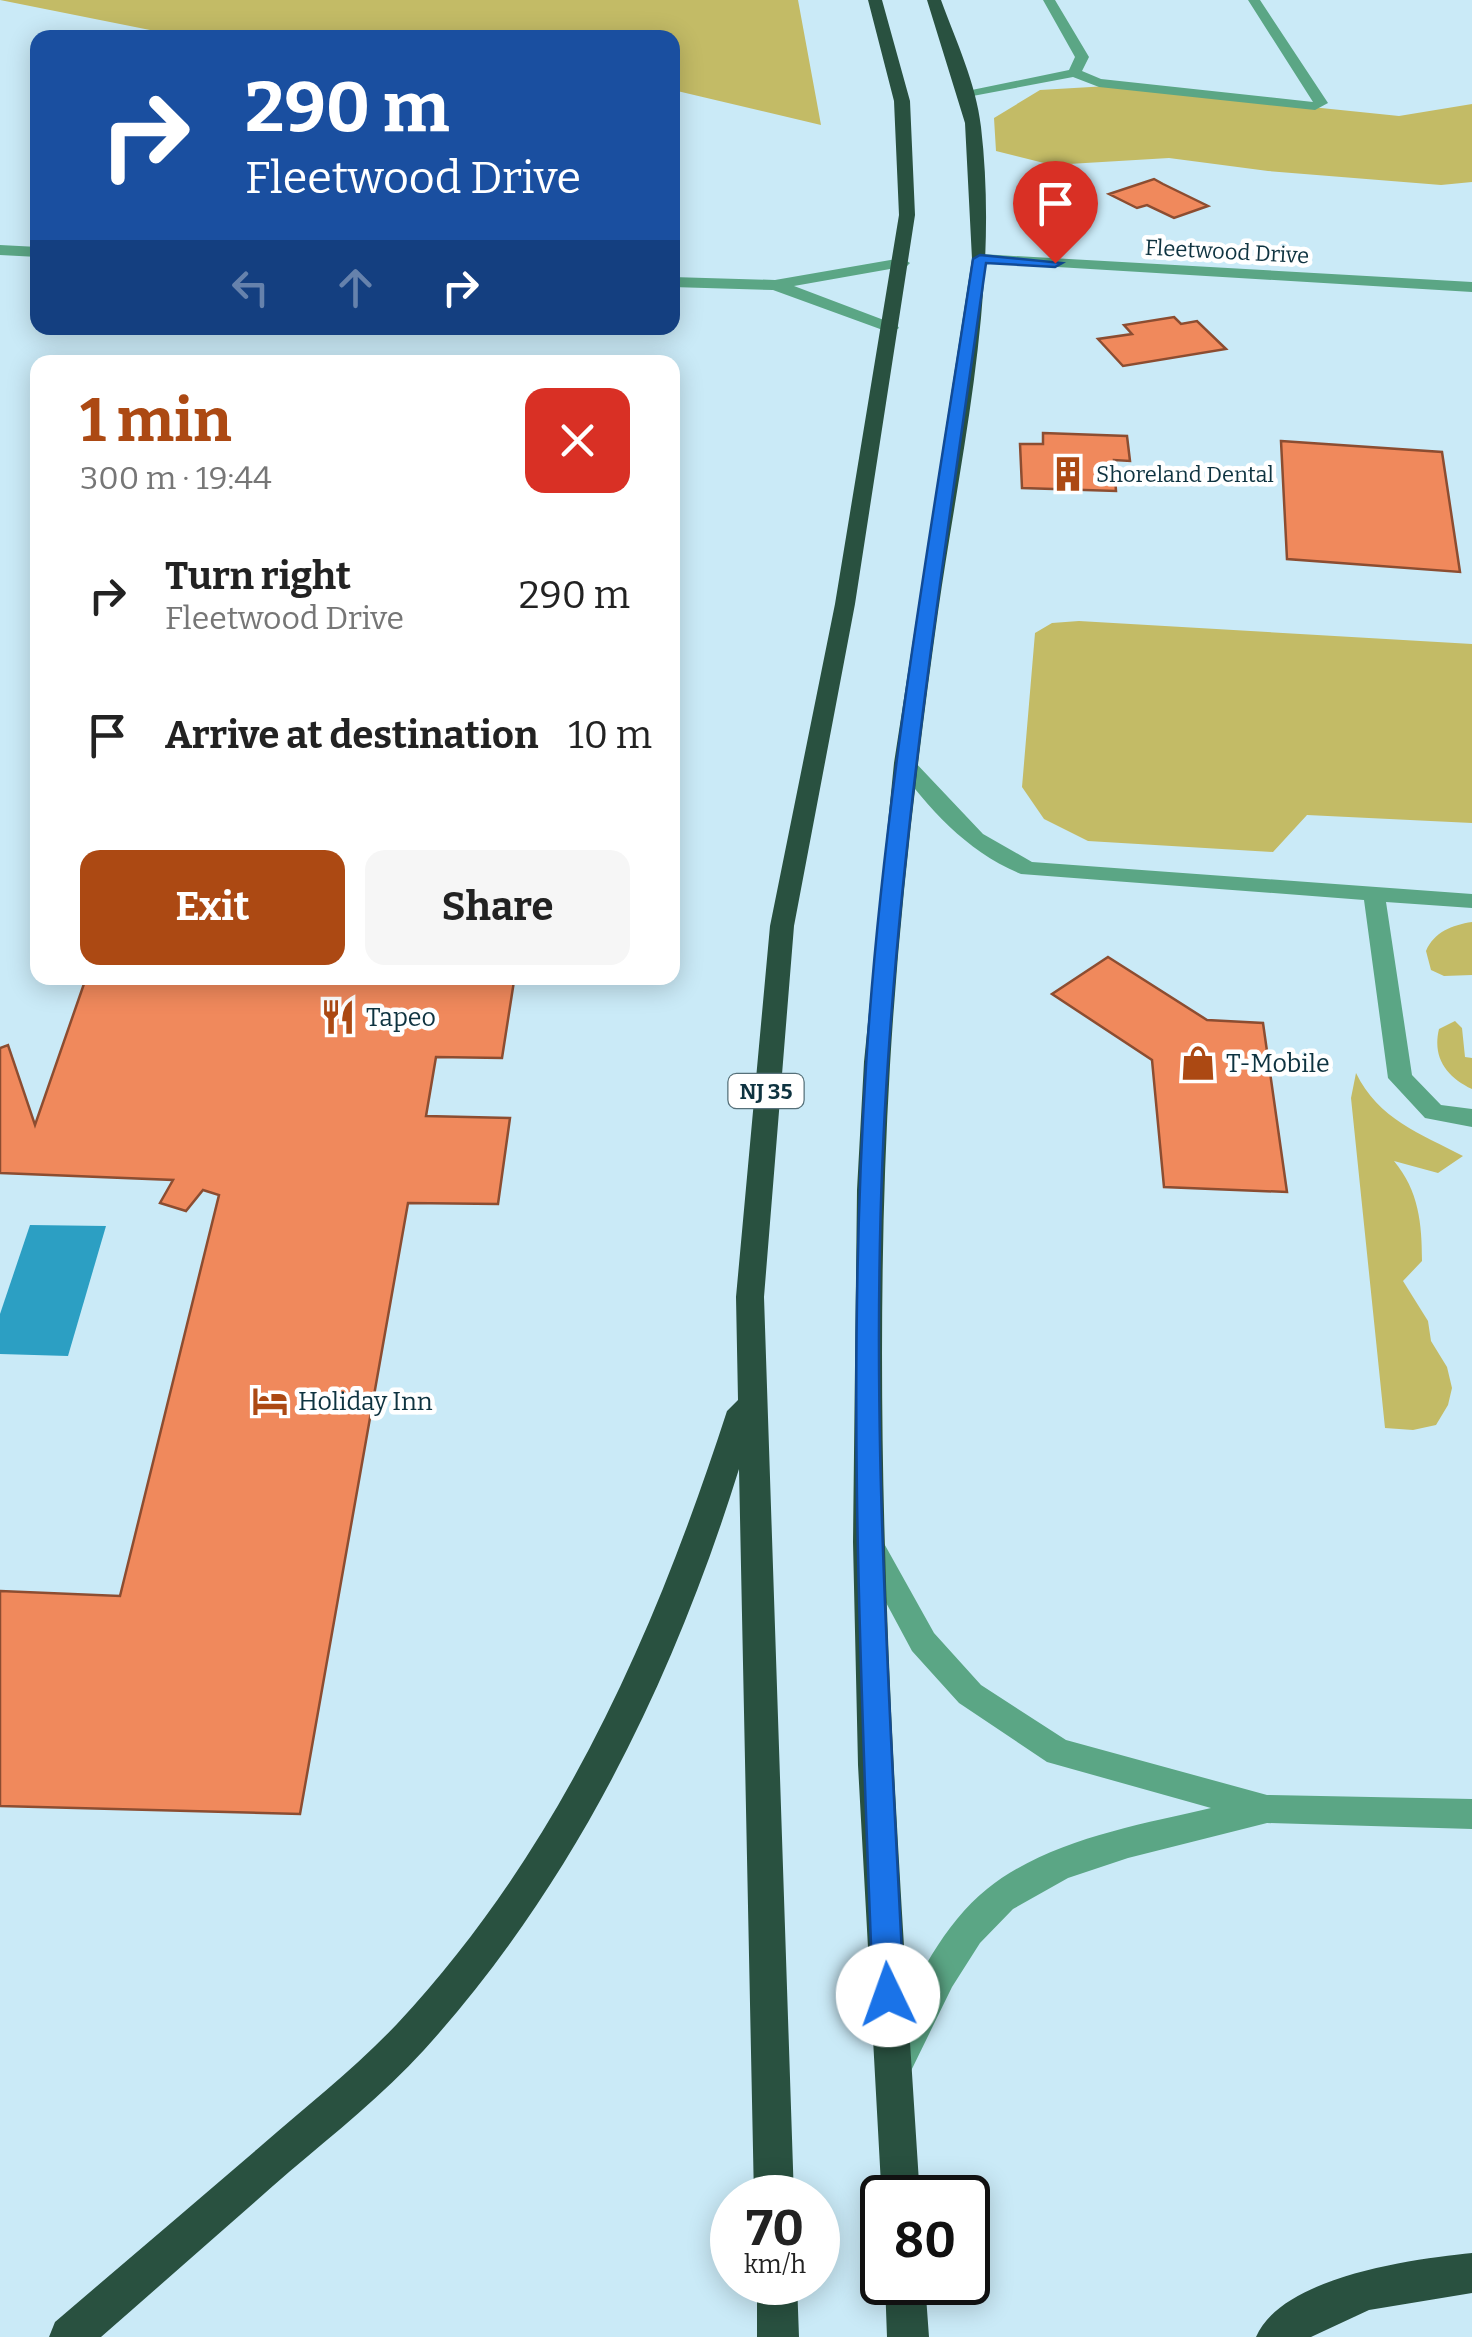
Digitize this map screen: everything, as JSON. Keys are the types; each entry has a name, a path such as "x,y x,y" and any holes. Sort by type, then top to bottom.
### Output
{"highway":[{"name":"NJ 35","path":"773,2175 750,1386 760,1151 782,926 846,604 902,263 907,140 902,102 876,0"},
{"path":"899,2175 868,1542 877,1062 905,764 980,259 980,202 966,96 934,0"},
{"path":"70,2337 362,2084 412,2035 520,1902 594,1786 644,1686 704,1534 750,1386"},
{"path":"1277,2337 1292,2324 1386,2282 1472,2273"},
{"path":"777,2305 778,2337"},
{"path":"906,2305 908,2337"}],"street":[{"path":"1049,0 1082,56 1074,73"},
{"path":"966,96 1074,73 1099,83 1315,106 1321,103 1254,0"},
{"path":"0,250 30,252"},
{"name":"Fleetwood Drive","path":"980,259 1472,288"},
{"path":"680,282 776,286 902,263"},
{"path":"776,286 891,328"},
{"path":"905,764 963,830 994,853 1029,869 1472,901"},
{"path":"1374,894 1400,1078 1434,1112 1472,1118"},
{"path":"868,1542 923,1642 970,1694 1058,1752 1267,1809 1472,1814"},
{"path":"893,2071 943,1968 1000,1898 1079,1859 1267,1809"}],"shaded area":[{"path":"0,0 798,0 821,125 680,92 680,30 150,30"},
{"path":"1108,86 1399,116 1472,104 1472,182 1441,185 1268,171 1169,158 1052,165 996,151 994,118 1040,90"},
{"path":"1079,621 1472,644 1472,823 1307,815 1273,852 1088,841 1044,819 1022,787 1035,633 1052,623"},
{"path":"1472,922 1472,975 1444,976 1431,970 1426,951 1434,939 1451,927"},
{"path":"1455,1021 1462,1028 1465,1057 1472,1058 1472,1089 1455,1079 1440,1058 1439,1029"},
{"path":"1356,1073 1388,1114 1463,1156 1438,1173 1394,1161 1414,1196 1421,1234 1422,1261 1403,1281 1428,1321 1431,1341 1447,1367 1452,1388 1448,1405 1436,1425 1413,1430 1385,1428 1351,1098"}],"water":[{"path":"30,1225 106,1226 68,1356 0,1354 0,1314"}],"building":[{"path":"1154,179 1208,206 1174,218 1147,205 1137,208 1109,194"},
{"path":"1174,317 1181,324 1197,321 1226,349 1123,366 1098,339 1132,334 1124,325"},
{"name":"Shoreland Dental","path":"1043,433 1127,436 1130,461 1114,460 1116,491 1022,488 1020,444 1043,444"},
{"path":"1281,441 1442,452 1460,572 1287,559"},
{"path":"1108,957 1207,1020 1263,1023 1287,1192 1164,1187 1152,1060 1052,994"},
{"name":"Holiday Inn","path":"84,985 513,985 502,1058 436,1057 426,1116 510,1118 498,1204 408,1203 300,1814 0,1806 0,1591 120,1596 219,1195 203,1190 186,1211 160,1203 173,1180 0,1173 0,1048 8,1045 35,1125"}],"place":[{"name":"Shoreland Dental","path":"1068,474"},
{"name":"Tapeo","path":"338,1017"},
{"name":"T-Mobile","path":"1198,1063"},
{"name":"Holiday Inn","path":"270,1401"}],"route":[{"path":"888,1995 868,1542 871,1190 877,1062 905,764 968,318 980,259 1055,263"}]}
